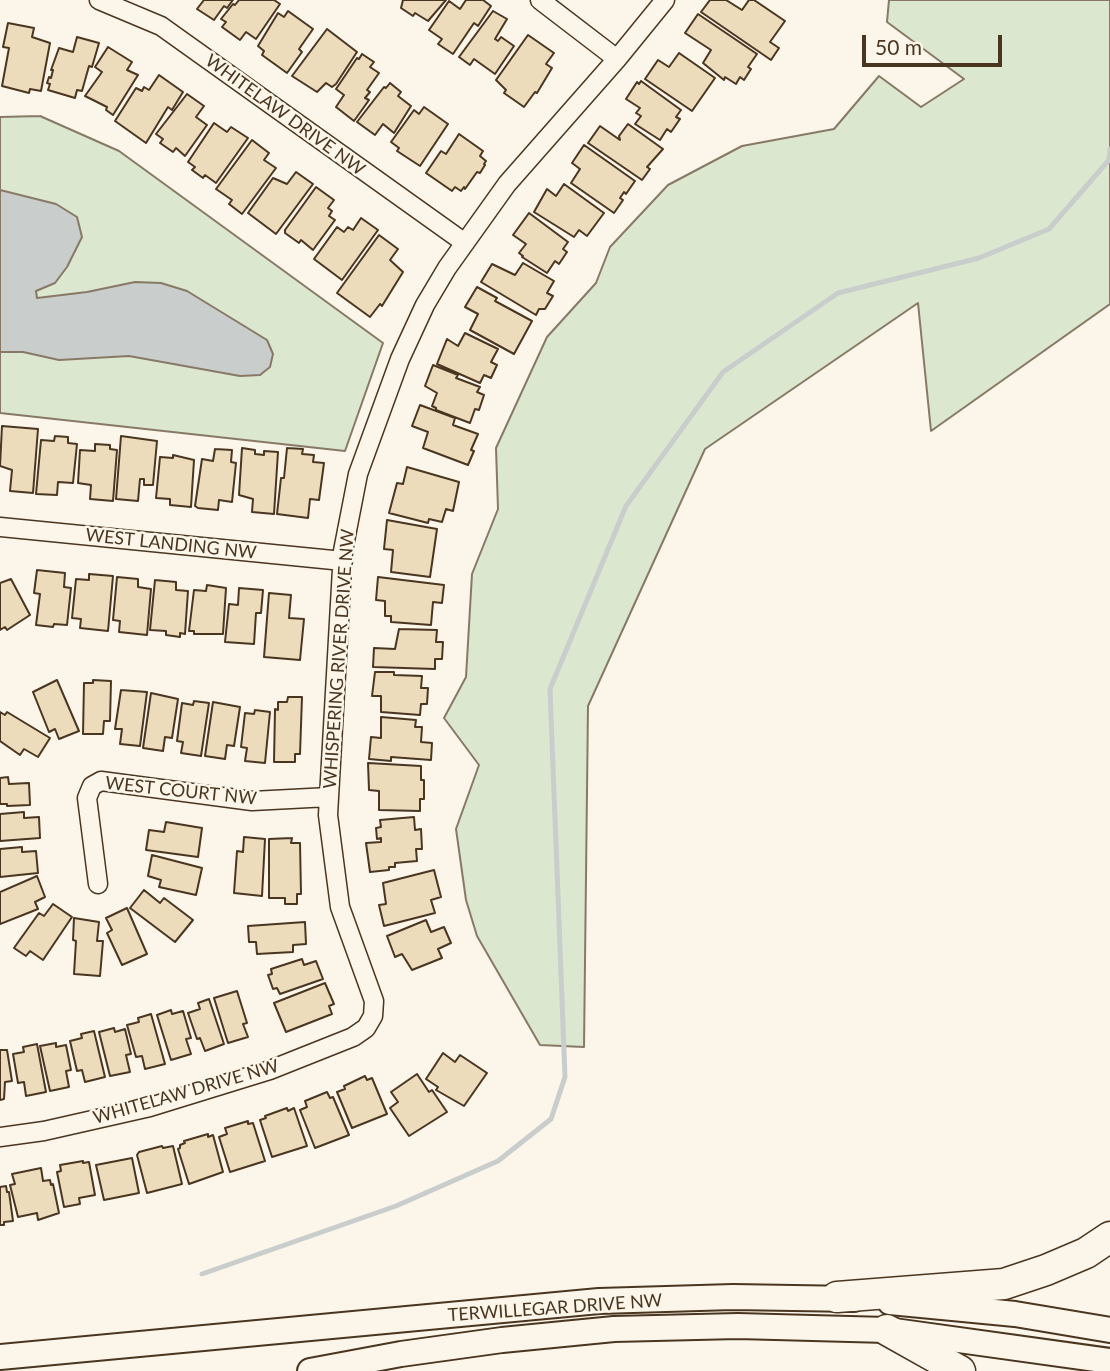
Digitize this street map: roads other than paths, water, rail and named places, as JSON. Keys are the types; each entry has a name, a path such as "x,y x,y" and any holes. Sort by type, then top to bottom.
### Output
{"highway":[{"path":"837,1297 1004,1284 1086,1253 1110,1237"},
{"path":"887,1330 960,1371"}],"main road":[{"name":"TERWILLEGAR DRIVE NW","path":"0,1357 599,1301 733,1297 837,1297 1015,1314 1110,1330"},
{"name":"TERWILLEGAR DRIVE NW","path":"310,1371 464,1345 614,1329 738,1326 887,1330 1110,1360"}],"street":[{"name":"WHITELAW DRIVE NW","path":"99,0 160,26 464,243"},
{"path":"540,0 617,59"},
{"name":"WHISPERING RIVER DRIVE NW","path":"366,1028 375,1007 340,907 328,815 342,561 358,474 400,359 425,305 447,268 507,184 665,0"},
{"name":"WEST LANDING NW","path":"0,527 342,561"},
{"name":"WEST COURT NW","path":"98,884 87,798 92,786 101,781 252,801 329,797"},
{"name":"WHITELAW DRIVE NW","path":"0,1137 44,1131 150,1107 270,1070 353,1037 366,1028"}],"waterway":[{"path":"202,1274 396,1206 498,1161 551,1119 565,1077 550,689 626,506 723,372 838,293 979,258 1049,229 1109,160 1110,149"}]}
